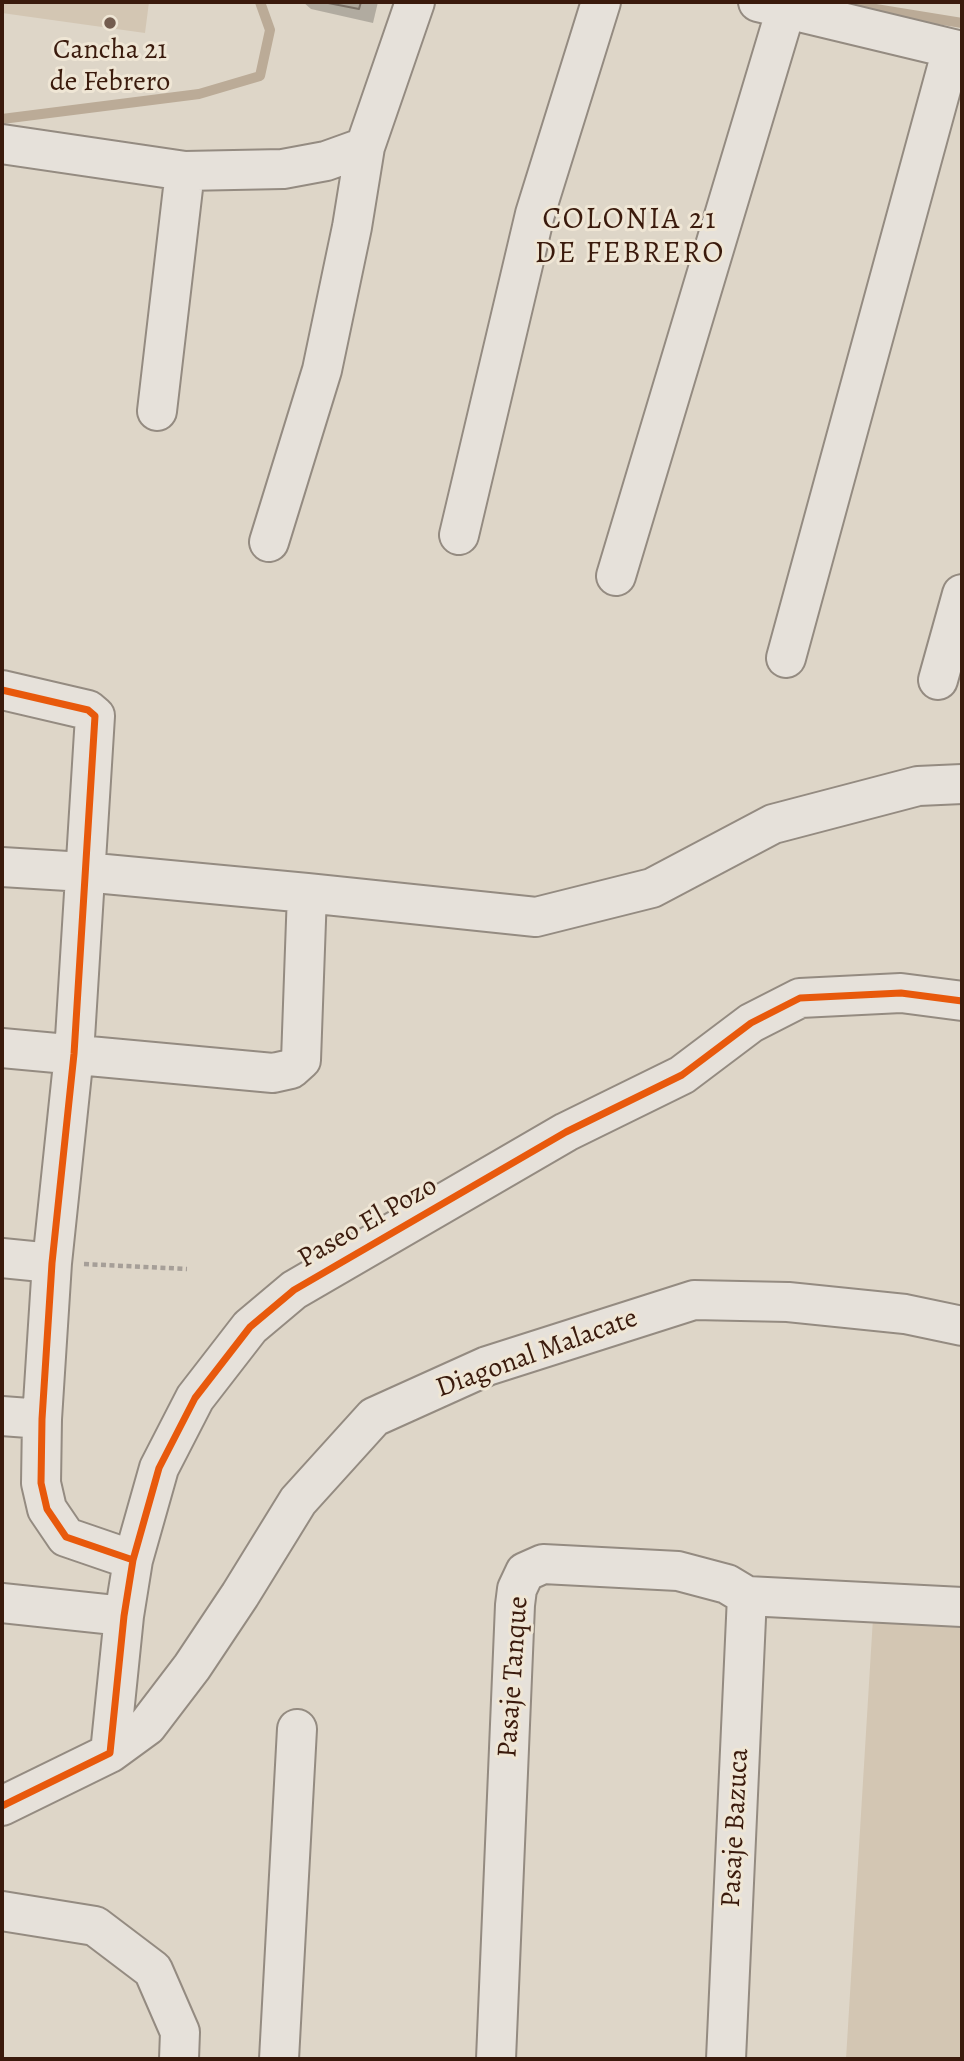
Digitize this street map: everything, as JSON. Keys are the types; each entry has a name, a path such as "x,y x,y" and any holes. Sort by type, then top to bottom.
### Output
{"street":[{"path":"269,542 322,370 365,146 415,2"},
{"path":"459,535 535,214 601,2"},
{"path":"615,576 772,6 957,50 786,658"},
{"path":"2,144 185,171 283,169 326,162 365,146"},
{"path":"157,411 185,171"},
{"path":"937,680 962,594"},
{"path":"2,690 88,710 94,716 75,1054 52,1263 42,1419 41,1483 47,1509 66,1537 133,1560"},
{"path":"2,867 307,892 536,917 652,888 772,824 918,786 962,784"},
{"path":"2,1048 272,1073 291,1069 301,1060 307,892"},
{"name":"Paseo El Pozo","path":"110,1753 124,1616 133,1560 159,1468 195,1398 250,1327 294,1290 566,1132 682,1075 751,1023 800,998 901,993 962,1001"},
{"path":"2,1258 52,1263"},
{"name":"Diagonal Malacate","path":"110,1753 147,1726 234,1606 298,1501 374,1417 487,1366 694,1300 788,1302 905,1314 962,1326"},
{"path":"2,1416 42,1419"},
{"name":"Pasaje Tanque","path":"496,2059 515,1605 517,1589 525,1572 543,1564 678,1571 727,1584 747,1596 962,1607"},
{"name":"Pasaje Bazuca","path":"726,2059 747,1596"},
{"path":"2,1603 124,1616"},
{"path":"279,2059 297,1729"},
{"path":"2,1806 110,1753"},
{"path":"2,1911 95,1926 153,1970 180,2032 179,2059"}],"path":[{"path":"52,1263 187,1269"}],"shaded area":[{"name":"Cancha 21 de Febrero","path":"2,2 149,2 145,33 2,13"},
{"path":"873,1618 962,1623 962,2059 846,2059"}],"building":[{"path":"323,2 361,2 359,9"}],"waterway":[{"path":"2,119 199,94 260,76 270,30 260,2"},
{"path":"857,6 962,23"}],"cycle path":[{"path":"2,690 88,710 95,716 74,1054 52,1263 42,1419 41,1483 47,1509 66,1537 133,1560"},
{"path":"2,1806 110,1753 124,1616 133,1560 159,1468 195,1398 250,1327 294,1290 566,1132 682,1075 751,1023 800,998 901,993 962,1001"}],"place":[{"name":"Cancha 21 de Febrero","path":"110,23"}],"district":[{"name":"COLONIA 21 DE FEBRERO","path":"630,238"}]}
